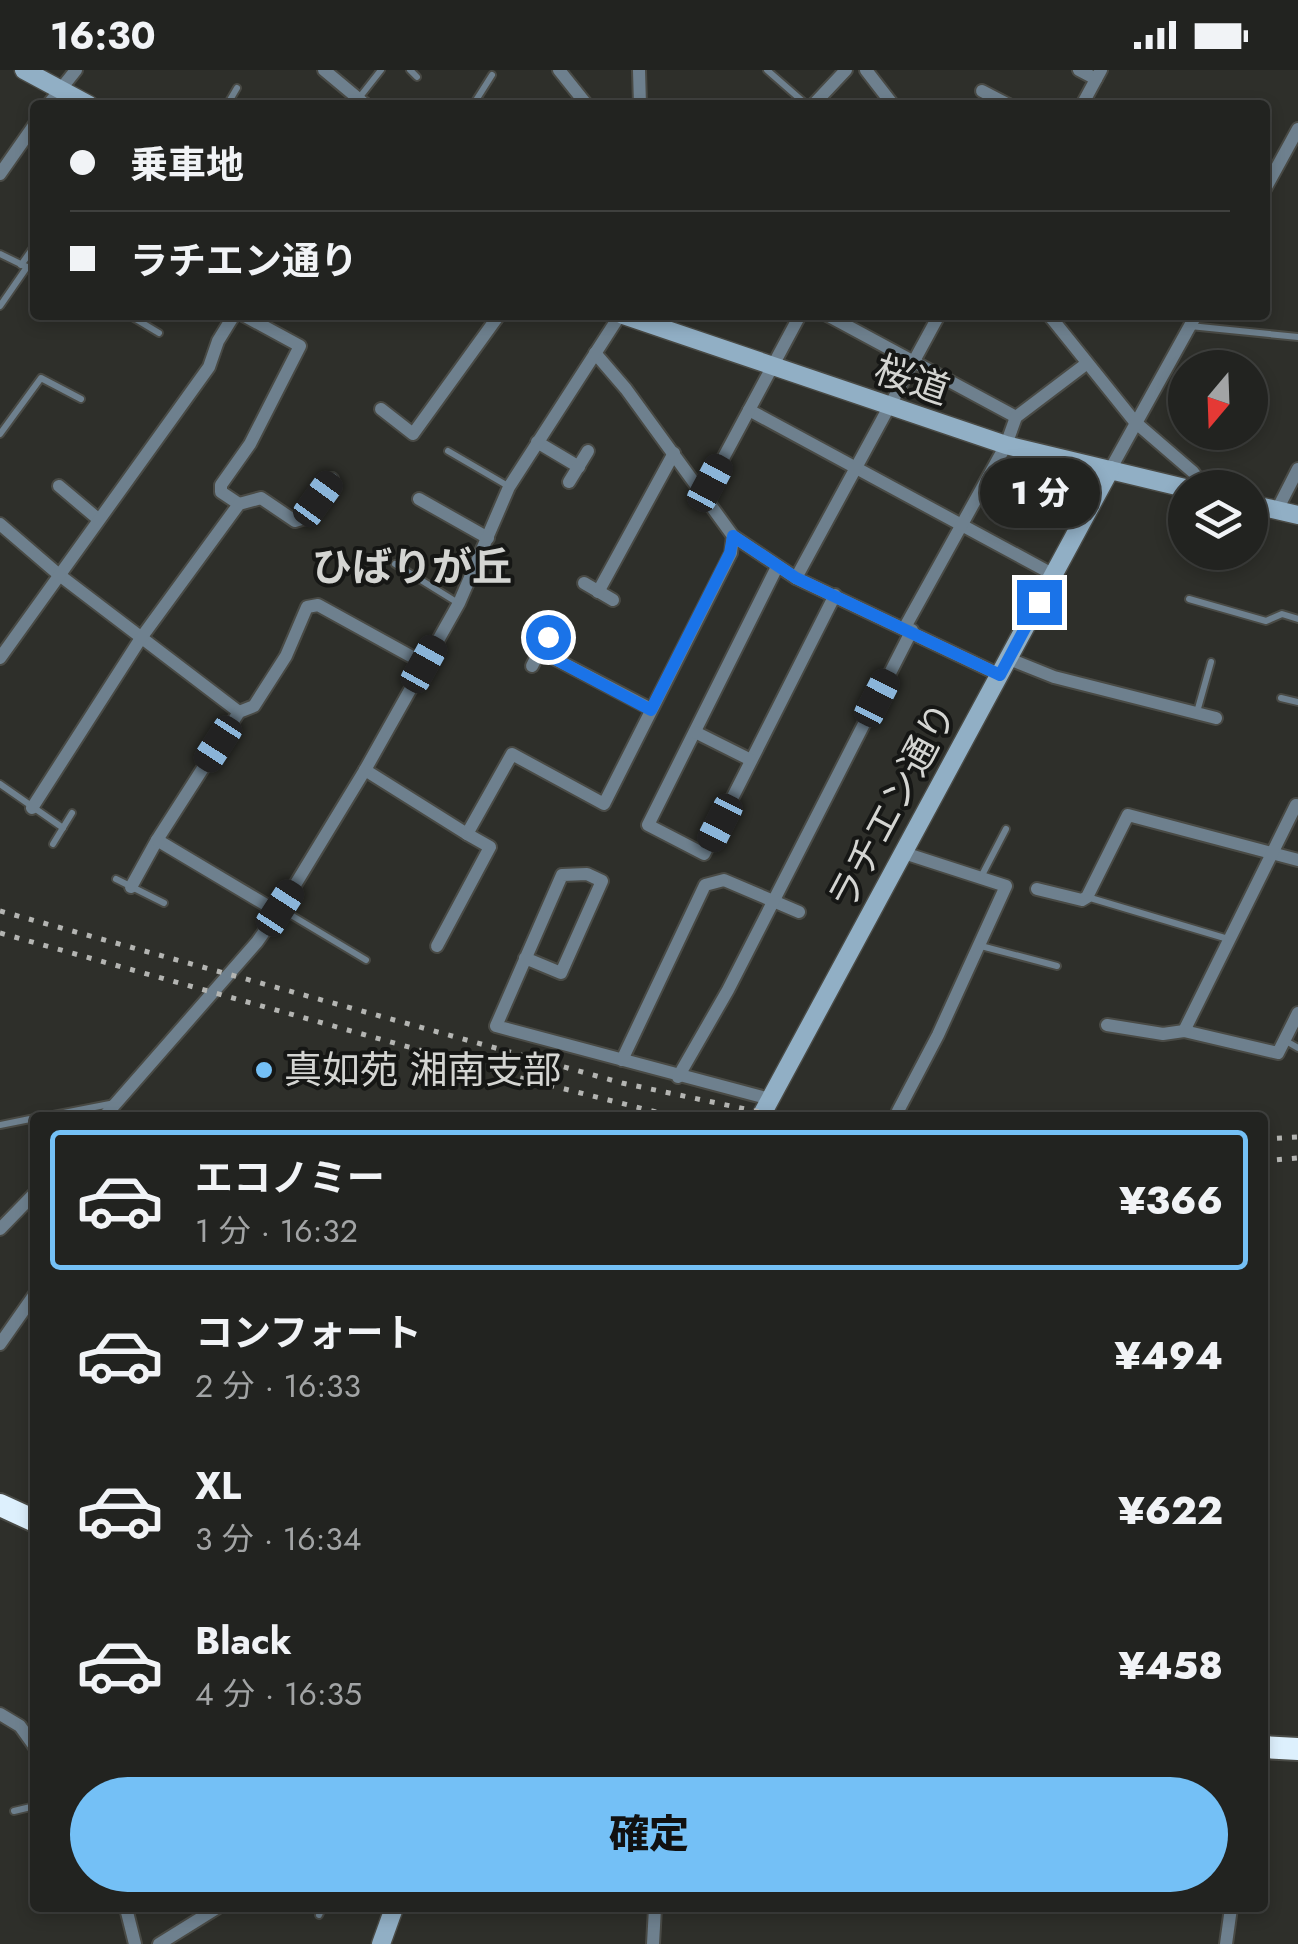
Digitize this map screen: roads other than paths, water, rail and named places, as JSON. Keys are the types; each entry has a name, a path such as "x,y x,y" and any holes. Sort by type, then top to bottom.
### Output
{"highway":[{"path":"0,1505 30,1519"},
{"path":"1268,1747 1298,1748"}],"street":[{"path":"24,70 80,100"},
{"path":"52,100 76,70"},
{"path":"324,70 360,100"},
{"path":"559,70 583,100"},
{"path":"639,70 640,100"},
{"path":"815,100 846,70"},
{"path":"866,70 890,100"},
{"path":"1080,70 1098,74 1085,100"},
{"path":"982,91 1000,100"},
{"path":"1270,180 1298,129"},
{"path":"0,174 30,131"},
{"path":"2,649 209,367 231,320"},
{"path":"239,504 221,492 220,485 250,444 300,346 252,320"},
{"path":"381,409 414,434 495,320"},
{"path":"108,1112 257,942 279,910 365,770 459,603 509,487 618,320"},
{"name":"桜道","path":"636,320 1006,445 1168,484"},
{"path":"704,494 797,320"},
{"path":"836,320 1016,418"},
{"path":"796,578 936,320"},
{"path":"1053,320 1134,422 1191,470"},
{"name":"ラチエン通り","path":"763,1112 1134,422 1193,320"},
{"path":"594,353 626,389 733,536 776,567 908,629 1005,667 1216,718"},
{"path":"678,1076 774,902 908,629 1006,445 1016,418 1086,364"},
{"path":"749,410 1054,574"},
{"path":"537,442 579,466"},
{"path":"569,482 588,451"},
{"path":"598,592 674,453"},
{"path":"1277,510 1298,469"},
{"path":"32,808 140,638 239,504 261,498 295,521 305,518 332,480"},
{"path":"59,486 98,518"},
{"path":"419,499 488,538"},
{"path":"1268,508 1298,515"},
{"path":"0,524 58,574 239,712"},
{"path":"468,834 512,754 604,804 730,553 733,536"},
{"path":"776,567 648,824 704,854 835,596"},
{"path":"584,584 613,600"},
{"path":"131,887 239,712 254,706 286,656 307,608 318,605 424,664"},
{"path":"532,666 548,637"},
{"path":"540,651 651,710"},
{"path":"695,732 751,760"},
{"path":"365,770 490,847 437,946"},
{"path":"1184,1031 1297,803"},
{"path":"1038,889 1087,898 1128,815 1298,860"},
{"path":"157,840 279,910"},
{"path":"898,1111 938,1035 1006,886 904,853"},
{"path":"526,958 561,973 602,881 587,874 562,875 496,1026 770,1100"},
{"path":"622,1060 705,886 724,880 798,912"},
{"path":"1107,1025 1163,1034 1184,1031 1278,1054 1298,1013"},
{"path":"0,1229 30,1198"},
{"path":"0,1344 30,1301"},
{"path":"0,1714 20,1726 30,1740"},
{"path":"127,1912 135,1944"},
{"path":"160,1944 211,1912"},
{"path":"381,1944 393,1912"},
{"path":"653,1944 654,1912"},
{"path":"1226,1944 1230,1912"}],"lane":[{"path":"363,100 381,70"},
{"path":"410,70 417,77"},
{"path":"767,70 804,100"},
{"path":"476,100 492,75"},
{"path":"230,100 238,88"},
{"path":"0,254 28,268 0,306"},
{"path":"139,320 159,332"},
{"path":"1193,320 1298,336"},
{"path":"0,434 41,378 81,398"},
{"path":"448,451 509,487"},
{"path":"394,564 459,603"},
{"path":"1189,599 1266,622 1282,614 1298,618"},
{"path":"1196,713 1210,662"},
{"path":"1281,698 1298,702"},
{"path":"0,784 62,828"},
{"path":"53,844 72,813"},
{"path":"980,878 1006,829"},
{"path":"116,880 164,902"},
{"path":"1087,898 1229,940"},
{"path":"279,910 366,960"},
{"path":"979,945 1057,966"},
{"path":"1284,1041 1298,1048"},
{"path":"68,1112 116,1103"},
{"path":"0,1125 30,1119"},
{"path":"14,1811 30,1807"}],"railway":[{"path":"0,911 622,1083 760,1112"},
{"path":"0,933 509,1075 656,1112"},
{"path":"1268,1139 1298,1137"},
{"path":"1268,1160 1298,1158"}],"place":[{"name":"真如苑 湘南支部","path":"264,1070"}],"district":[{"name":"ひばりが丘","path":"412,567"}]}
